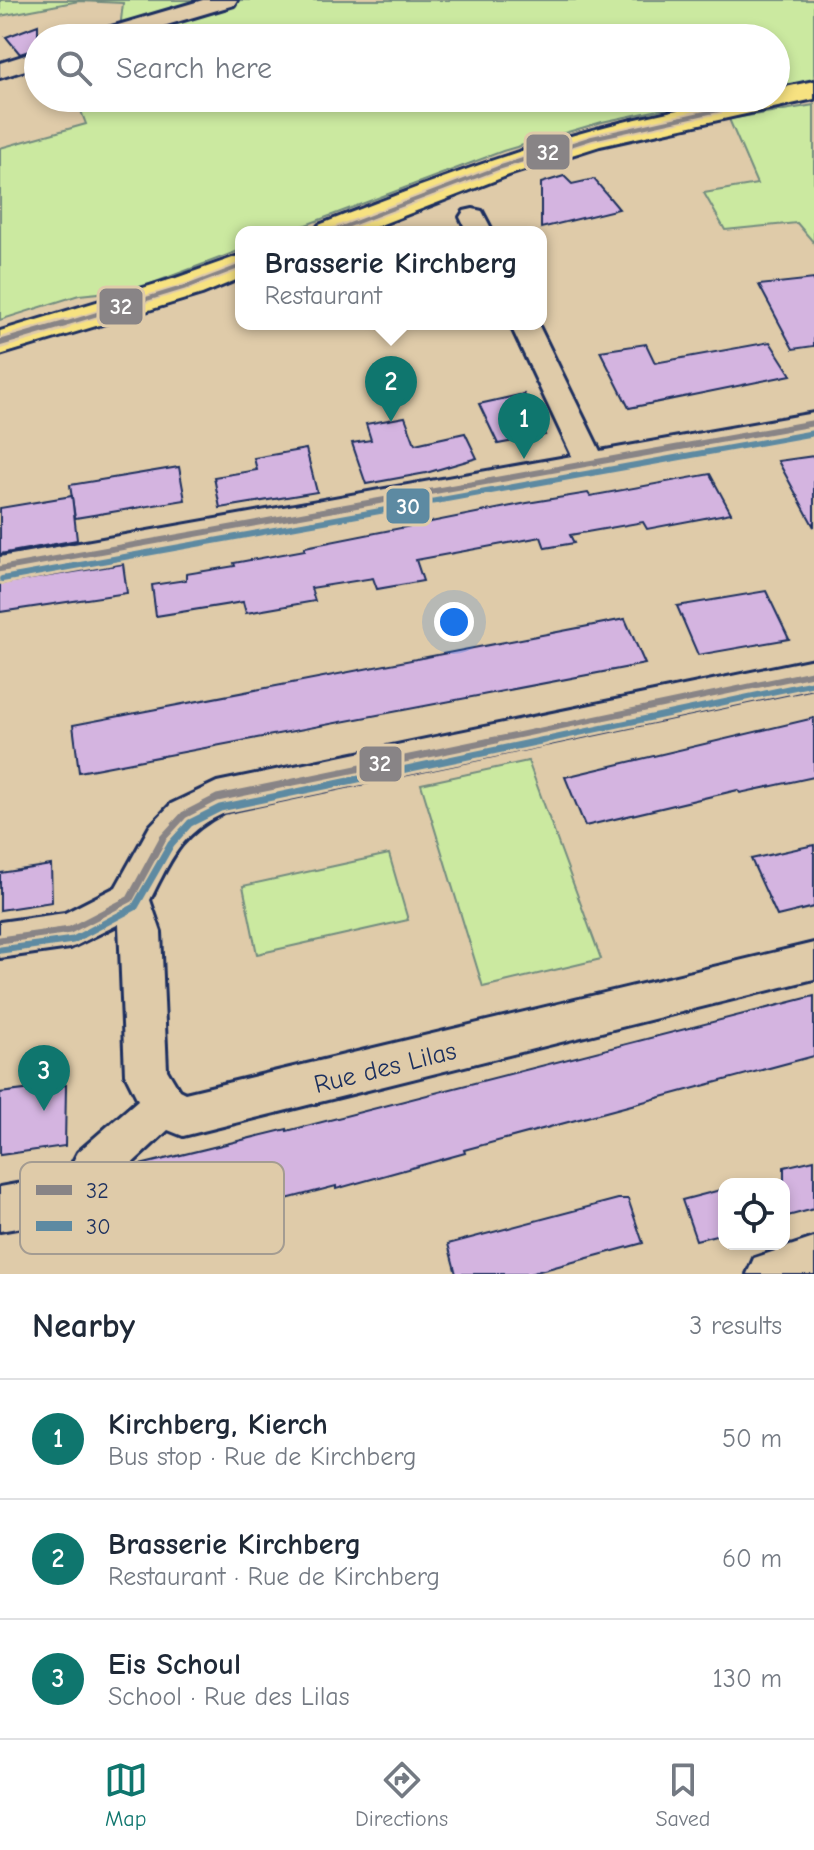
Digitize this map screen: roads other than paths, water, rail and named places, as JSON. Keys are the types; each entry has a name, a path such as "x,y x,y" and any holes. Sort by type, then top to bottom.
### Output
{"main road":[{"path":"790,95 814,90"},
{"path":"347,226 498,168 592,138 711,112"},
{"path":"0,343 189,286 235,268"}],"street":[{"path":"146,24 226,0"},
{"path":"0,71 24,63"},
{"path":"527,330 591,463"},
{"path":"0,569 814,423"},
{"path":"0,940 70,930 130,899 163,838 184,815 217,798 814,673"},
{"path":"101,1162 164,1105 146,1074 141,932 130,899"},
{"name":"Rue des Lilas","path":"164,1105 183,1115 208,1110 814,961"},
{"path":"0,1209 20,1205"},
{"path":"770,1274 814,1261"}],"place":[{"name":"Brasserie Kirchberg","path":"391,422"},
{"name":"Kirchberg, Kierch","path":"524,459"},
{"name":"Eis Schoul","path":"44,1111"}]}
